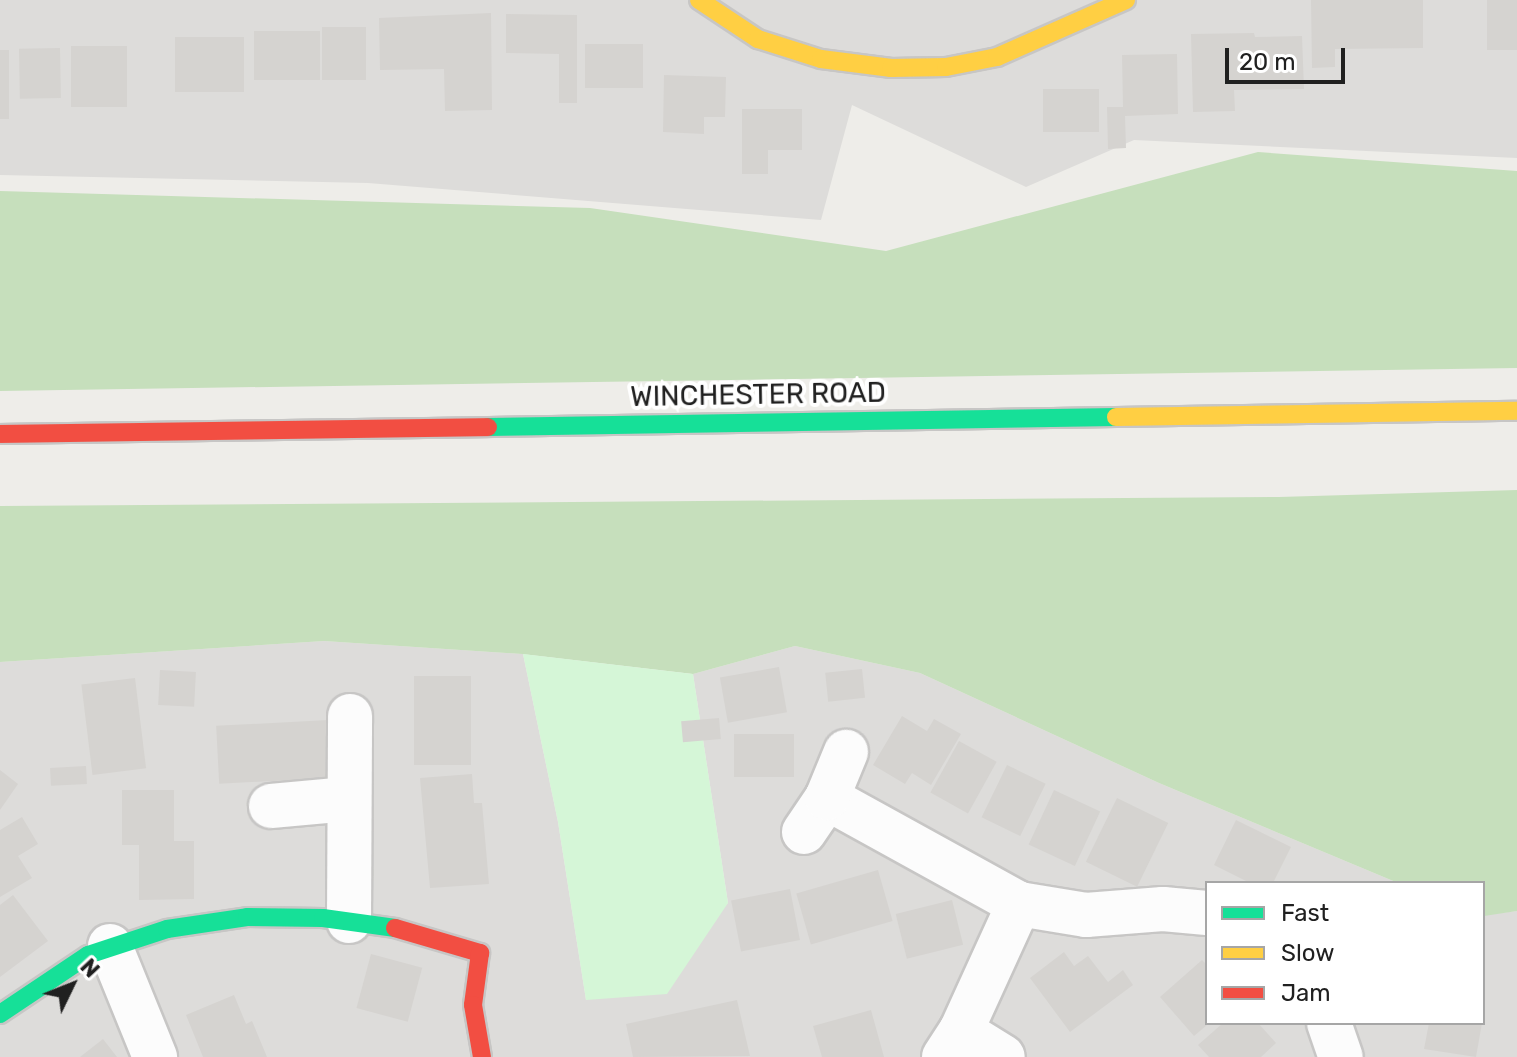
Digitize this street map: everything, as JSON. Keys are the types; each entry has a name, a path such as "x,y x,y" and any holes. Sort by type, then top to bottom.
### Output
{"main road":[{"path":"699,0 758,39 821,59 891,68 946,67 997,57 1126,0"},
{"name":"WINCHESTER ROAD","path":"0,434 1517,411"},
{"path":"0,1014 63,969 110,946 207,920 288,916 349,921 480,953 473,1005 482,1057"}],"street":[{"path":"349,921 350,716"},
{"path":"846,752 816,815 1019,904 1086,915 1163,909 1205,913"},
{"path":"271,806 348,799"},
{"path":"1003,1057 953,1044 1019,904"},
{"path":"110,946 155,1057"},
{"path":"1330,1025 1341,1057"}],"shaded area":[{"path":"0,0 1517,0 1517,158 1134,140 1026,187 852,105 821,220 368,183 0,175"},
{"path":"324,641 523,654 558,822 586,1000 728,903 693,674 795,646 920,673 1159,783 1393,881 1205,881 1205,1025 1485,1025 1485,915 1517,911 1517,1057 0,1057 0,662"}],"green space":[{"path":"1258,152 1517,171 1517,368 0,391 0,191 590,208 886,251"},
{"path":"1517,490 1517,911 1485,916 1485,881 1393,881 1159,783 920,673 795,646 693,674 522,654 324,641 0,662 0,506 1279,497"},
{"path":"523,654 693,674 728,903 667,994 586,1000 558,822"}],"building":[{"path":"1311,0 1423,0 1423,48 1335,49 1335,67 1312,68"},
{"path":"1487,0 1517,0 1517,50 1487,50"},
{"path":"491,13 492,110 445,111 444,69 380,70 379,18"},
{"path":"506,14 577,15 577,103 559,103 559,54 506,53"},
{"path":"322,27 366,27 366,80 322,80"},
{"path":"254,31 320,31 320,80 254,80"},
{"path":"1254,33 1255,37 1302,36 1304,89 1234,90 1235,111 1193,112 1191,34"},
{"path":"175,37 244,37 244,92 175,92"},
{"path":"585,44 643,44 643,88 585,88"},
{"path":"71,46 127,46 127,107 71,107"},
{"path":"60,48 61,98 20,99 19,49"},
{"path":"0,50 9,50 9,119 0,119"},
{"path":"1177,54 1178,114 1125,116 1126,148 1108,149 1107,107 1123,107 1122,55"},
{"path":"664,75 726,77 725,117 704,117 704,134 663,132"},
{"path":"1043,89 1099,89 1099,132 1043,132"},
{"path":"742,109 802,109 802,150 768,150 768,174 742,174"},
{"path":"779,667 787,712 728,723 720,677"},
{"path":"862,669 865,698 828,702 825,673"},
{"path":"160,670 196,672 194,707 158,705"},
{"path":"414,676 471,676 471,765 414,765"},
{"path":"135,678 146,768 92,775 81,685"},
{"path":"902,716 927,731 934,719 961,734 931,785 912,773 905,784 873,765"},
{"path":"719,718 721,739 683,742 681,721"},
{"path":"328,720 331,778 219,784 216,726"},
{"path":"734,734 794,734 794,777 734,777"},
{"path":"959,741 997,762 968,813 930,793"},
{"path":"1007,765 1046,784 1020,836 982,817"},
{"path":"86,766 87,784 51,786 50,768"},
{"path":"0,770 18,784 0,810"},
{"path":"472,774 474,803 482,803 489,884 430,888 420,778"},
{"path":"122,790 174,790 174,841 194,841 194,899 139,900 139,845 122,845"},
{"path":"1054,790 1100,812 1075,866 1029,844"},
{"path":"1117,798 1168,823 1137,887 1086,862"},
{"path":"22,817 38,844 18,856 32,878 0,897 0,830"},
{"path":"1236,820 1291,847 1274,881 1246,881 1214,865"},
{"path":"878,870 893,921 811,944 796,893"},
{"path":"790,889 800,940 741,951 731,900"},
{"path":"13,895 48,941 0,977 0,905"},
{"path":"952,900 963,945 907,959 896,914"},
{"path":"1064,952 1074,966 1088,956 1108,982 1123,970 1133,985 1070,1032 1030,978"},
{"path":"371,954 422,968 408,1022 357,1008"},
{"path":"1202,960 1205,963 1207,1025 1194,1036 1160,997"},
{"path":"234,995 246,1024 252,1021 267,1057 203,1057 186,1015"},
{"path":"737,1000 750,1056 633,1057 626,1024"},
{"path":"871,1010 884,1057 822,1057 813,1026"},
{"path":"1221,1025 1260,1025 1276,1043 1261,1057 1209,1057 1198,1045"},
{"path":"1429,1025 1482,1025 1476,1057 1424,1049"},
{"path":"103,1039 117,1057 80,1057"}],"traffic: fast":[{"path":"488,427 1116,417"},
{"path":"0,1014 88,955 167,929 247,917 323,918 395,928"}],"traffic: slow":[{"path":"699,0 758,39 821,59 891,68 946,67 997,57 1126,0"},
{"path":"1116,417 1517,411"}],"traffic: jam":[{"path":"0,434 488,427"},
{"path":"395,928 480,953 473,1005 482,1057"}]}
